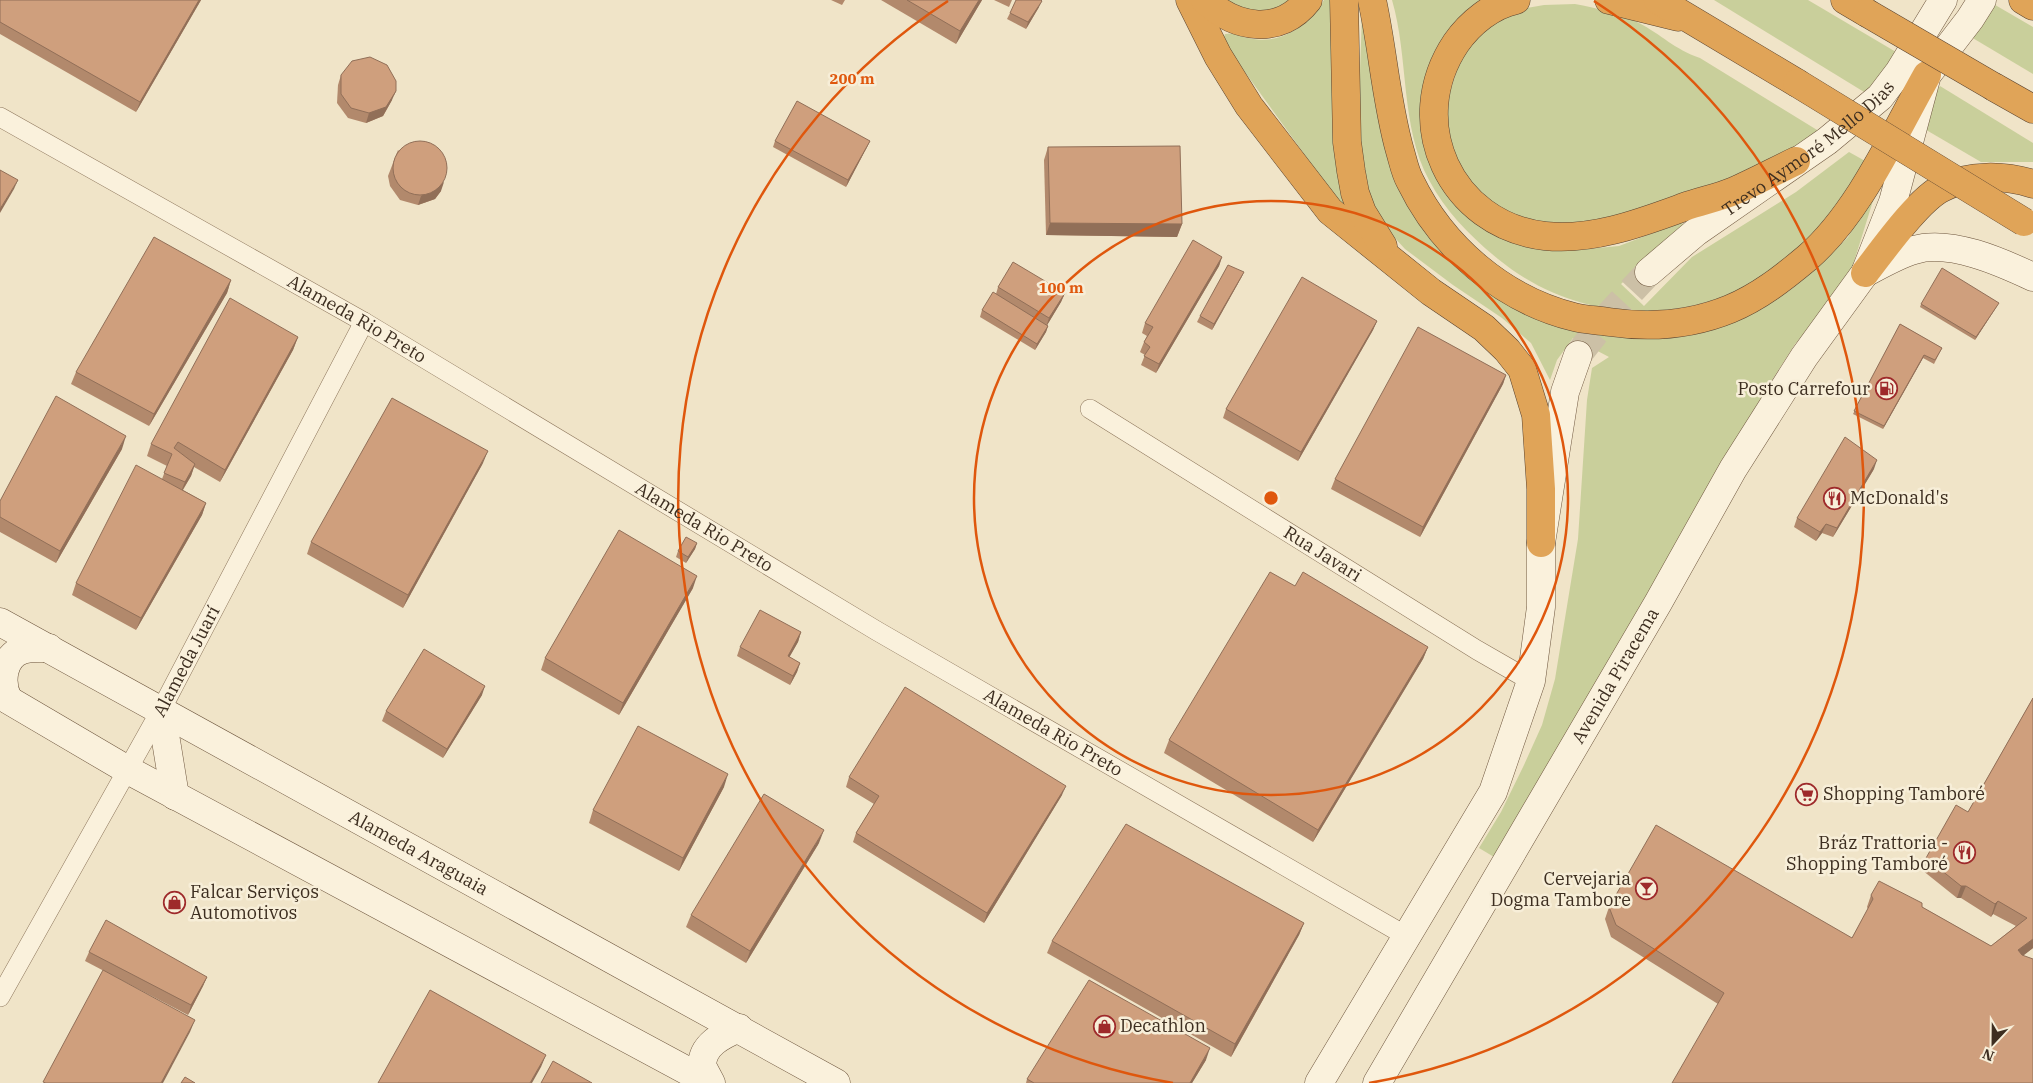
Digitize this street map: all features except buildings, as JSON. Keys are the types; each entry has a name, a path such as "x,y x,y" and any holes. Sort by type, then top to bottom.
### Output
{"highway":[{"path":"1190,0 1218,56 1250,106 1283,153 1330,211 1431,292 1484,328 1507,350 1522,370 1536,415 1541,489 1541,543"},
{"path":"1205,0 1215,9 1234,20 1252,24 1283,20 1296,14 1308,0"},
{"path":"1344,0 1347,142 1355,193 1362,212 1392,262"},
{"path":"1372,0 1395,134 1409,179 1429,214 1450,241 1474,265 1500,285 1527,299 1574,317 1636,326 1692,320 1730,309 1765,292 1809,256 1840,220 1867,182 1927,75"},
{"path":"1516,0 1504,3 1483,15 1463,33 1448,56 1436,87 1432,106 1434,136 1440,154 1468,199 1488,216 1515,229 1545,236 1579,235 1613,230 1657,218 1733,191 1796,161"},
{"path":"1609,0 1691,20"},
{"path":"1658,0 2028,225"},
{"path":"2023,0 2033,6"},
{"path":"1856,7 2033,110"},
{"path":"1864,273 1925,201 1943,188 1975,179 1998,177 2033,184"}],"main road":[{"name":"Trevo Aymoré Mello Dias","path":"1649,272 1696,232 1827,141 1880,97 1899,72 1943,0"},
{"name":"Trevo Aymoré Mello Dias","path":"1864,273 1893,202 1927,75 1970,19 1982,0"},
{"path":"1864,273 1915,249 1947,248 1970,252 2000,262 2033,277"},
{"name":"Avenida Piracema","path":"1377,1083 1658,603 1733,470 1804,357 1864,273"},
{"path":"1319,1083 1493,792 1531,681 1541,607 1541,543 1565,392 1578,355"},
{"name":"Alameda Araguaia","path":"0,622 836,1083"},
{"path":"49,648 28,648 19,651 12,657 2,675 4,697 175,796 711,1083"},
{"path":"161,710 175,796"},
{"path":"711,1083 702,1066 705,1052 723,1035 739,1028"}],"street":[{"name":"Alameda Rio Preto","path":"0,117 364,322 877,631 1408,936"},
{"name":"Alameda Juarí","path":"0,996 126,769 161,710 364,322"},
{"name":"Rua Javari","path":"1090,409 1477,650 1531,681"}],"green space":[{"path":"1227,0 1299,0 1256,17"},
{"path":"1324,0 1338,0 1349,213 1323,180 1226,46 1223,39 1225,34 1234,34 1260,40 1282,36 1301,26"},
{"path":"1392,0 1493,0 1437,61 1443,178 1576,250 1619,246 1679,223 1686,224 1621,284 1644,306 1692,257 1796,192 1849,152 1867,162 1846,198 1799,251 1756,282 1720,298 1682,308 1644,311 1605,308 1568,298 1532,282 1498,259 1459,223 1436,192 1420,159 1413,137 1401,45"},
{"path":"1714,0 1808,0 1896,52 1869,95"},
{"path":"1990,2 2033,27 2033,74 1971,37"},
{"path":"1575,4 1599,9 1639,23 1822,133 1786,156 1644,215 1554,227 1513,217 1477,195 1460,166 1446,130 1448,98 1460,61 1479,34 1510,11 1544,5"},
{"path":"1362,14 1415,205 1577,330 1614,337 1650,339 1690,333 1731,323 1762,309 1789,291 1815,270 1848,237 1877,188 1847,284 1795,344 1767,388 1494,857 1479,848 1501,812 1542,725 1555,679 1578,539 1587,400 1592,368 1609,357 1573,338 1557,360 1550,380 1531,343 1502,318 1453,285 1405,249 1383,225 1364,187 1357,158"},
{"path":"1940,86 2033,143 2033,162 1981,162 1916,124"}],"tunnel":[{"path":"1578,355 1609,315 1649,272"}],"place":[{"name":"Posto Carrefour","path":"1886,389"},
{"name":"McDonald's","path":"1834,498"},
{"name":"Shopping Tamboré","path":"1807,794"},
{"name":"Bráz Trattoria - Shopping Tamboré","path":"1964,853"},
{"name":"Cervejaria Dogma Tambore","path":"1647,889"},
{"name":"Falcar Serviços Automotivos","path":"174,902"},
{"name":"Decathlon","path":"1104,1026"}]}
